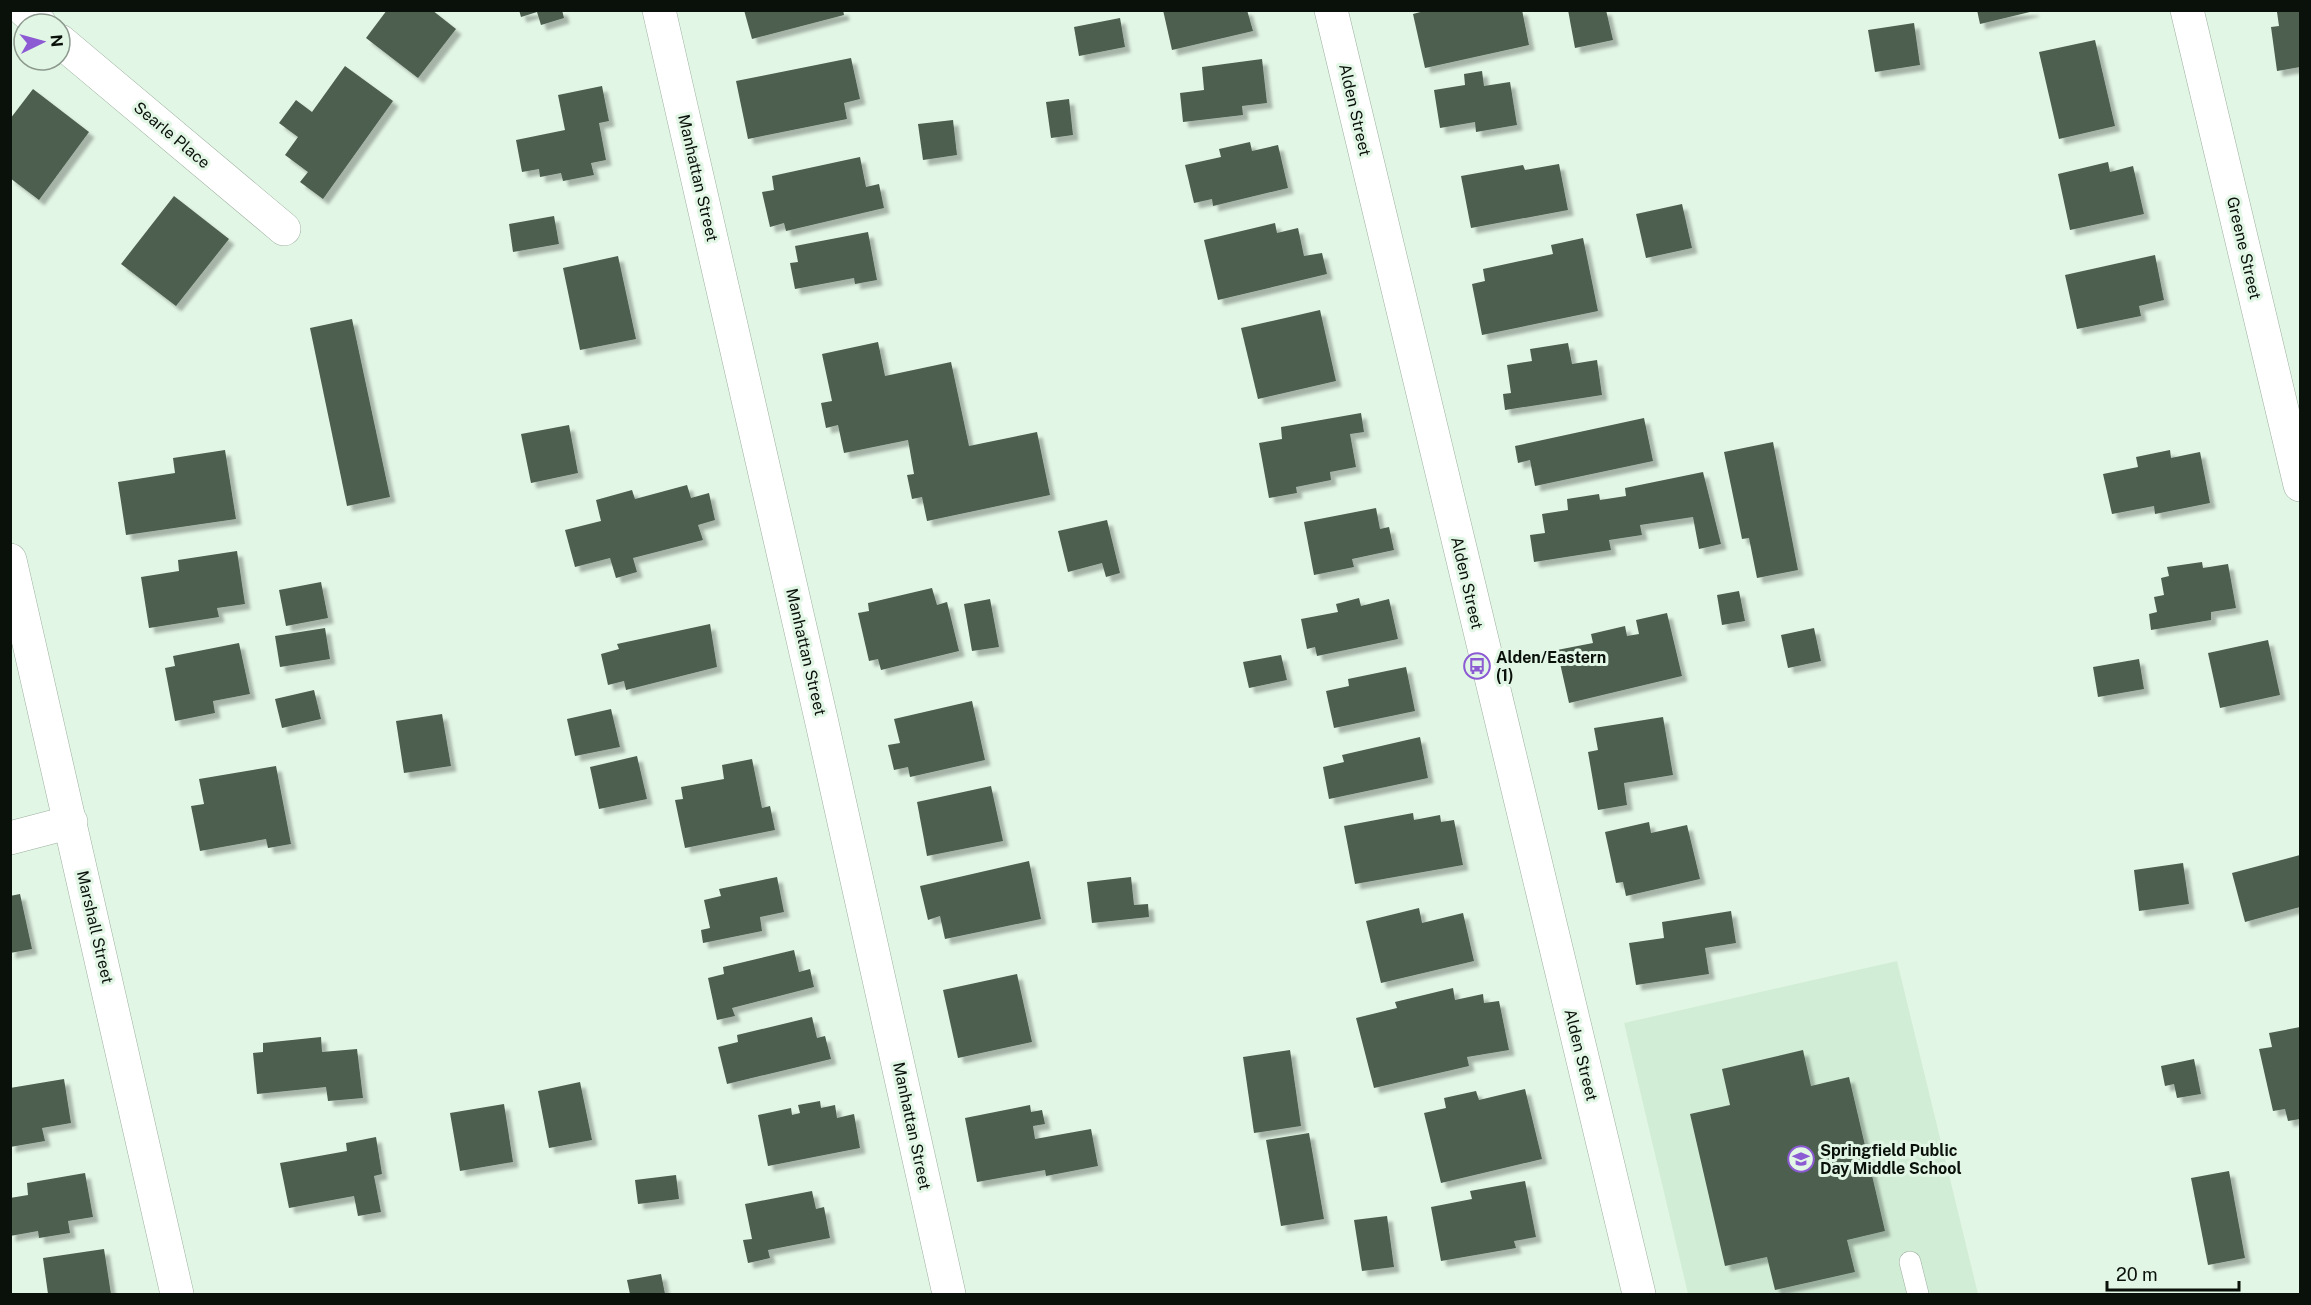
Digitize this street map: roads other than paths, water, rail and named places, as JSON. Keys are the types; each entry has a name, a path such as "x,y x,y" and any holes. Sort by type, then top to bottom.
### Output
{"street":[{"name":"Manhattan Street","path":"659,10 817,699 949,1294"},
{"name":"Alden Street","path":"1331,10 1639,1294"},
{"name":"Greene Street","path":"2187,10 2301,485"},
{"name":"Searle Place","path":"72,51 284,229"},
{"name":"Marshall Street","path":"10,560 177,1294"},
{"path":"10,838 71,822"}],"lane":[{"path":"1910,1262 1918,1294"}],"place":[{"name":"Alden/Eastern (1)","path":"1477,666"},
{"name":"Springfield Public Day Middle School","path":"1801,1159"}]}
